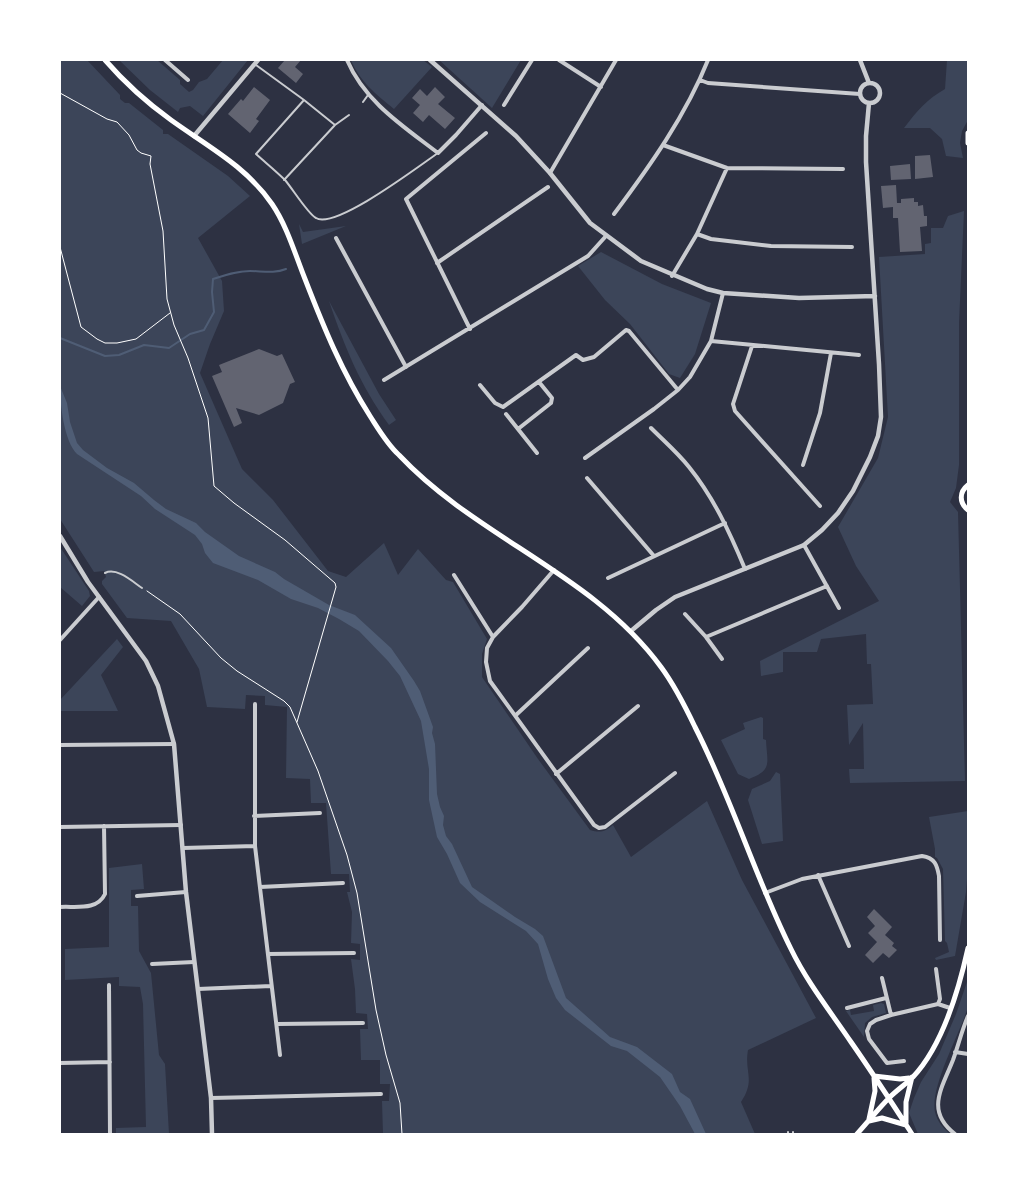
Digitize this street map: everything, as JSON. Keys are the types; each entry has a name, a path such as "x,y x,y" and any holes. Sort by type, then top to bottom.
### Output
{"main road":[{"path":"105,60 142,98 247,174 274,206 284,226 332,347 352,388 394,451 431,487 453,504 554,570 594,599 631,632 661,667 679,695 704,744 792,951 808,980 912,1134"},
{"path":"968,133 968,143"},
{"path":"968,485 963,489 960,498 963,506 968,510"},
{"path":"857,1134 889,1098 912,1077 932,1049 950,1008 967,960 968,948"},
{"path":"874,1076 900,1080 912,1077"},
{"path":"868,1121 875,1090 874,1076"},
{"path":"906,1125 906,1098 912,1077"},
{"path":"868,1121 882,1118 906,1125"}],"street":[{"path":"165,60 188,80"},
{"path":"347,60 357,81 368,95 386,113 438,153 456,136 482,104"},
{"path":"430,60 516,136 590,223 641,261 672,276 706,289 723,292 799,298 875,296"},
{"path":"504,105 532,60"},
{"path":"559,60 601,87"},
{"path":"550,174 616,60"},
{"path":"614,214 663,145 700,80 708,60"},
{"path":"860,60 869,83"},
{"path":"194,136 256,62"},
{"path":"700,80 708,83 860,94"},
{"path":"869,83 878,86 880,92 878,100 869,103 863,100 860,94 863,86 869,83"},
{"path":"631,632 656,610 675,598 804,545 830,522 860,478 878,436 881,417 866,153 866,121 869,103"},
{"path":"470,329 406,199 486,133"},
{"path":"663,145 727,168 843,169"},
{"path":"672,276 697,234 727,168"},
{"path":"437,263 548,187"},
{"path":"697,234 711,239 771,246 852,247"},
{"path":"384,380 588,256 606,236"},
{"path":"336,238 406,366"},
{"path":"584,458 678,390 690,377 710,341 723,292"},
{"path":"480,385 495,404 503,407 576,355 583,360 594,357 626,330 632,333 678,390"},
{"path":"710,341 859,356"},
{"path":"752,346 733,404 735,411 820,506"},
{"path":"803,465 820,413 831,354"},
{"path":"518,429 551,403 552,398 539,382"},
{"path":"506,414 537,453"},
{"path":"651,428 690,468 705,490 725,523 745,569"},
{"path":"587,478 654,556"},
{"path":"608,578 725,523"},
{"path":"60,536 99,598 146,662 158,686 174,744 186,892 211,1098 212,1134"},
{"path":"804,545 839,608"},
{"path":"554,570 522,607 492,637 487,648 486,662 490,681 516,715 556,774 594,825 599,828 605,827 675,774"},
{"path":"454,575 492,637"},
{"path":"706,638 827,586"},
{"path":"60,640 99,598"},
{"path":"685,614 722,659"},
{"path":"516,715 588,648"},
{"path":"255,704 254,846 280,1055"},
{"path":"556,774 638,706"},
{"path":"60,745 174,744"},
{"path":"254,816 320,813"},
{"path":"60,827 181,825"},
{"path":"60,906 94,906 102,901 105,894 104,826"},
{"path":"183,848 254,846"},
{"path":"766,893 818,875 922,856 933,859 938,867 940,940"},
{"path":"818,875 849,946"},
{"path":"260,887 344,883"},
{"path":"137,896 186,892"},
{"path":"268,954 354,953"},
{"path":"152,964 194,962"},
{"path":"936,969 940,999 938,1004"},
{"path":"882,978 890,1015"},
{"path":"109,985 110,1134"},
{"path":"198,989 272,986"},
{"path":"847,1008 886,998"},
{"path":"904,1061 887,1064 869,1039 866,1031 870,1024 890,1015 938,1004 950,1008"},
{"path":"955,1134 943,1123 939,1114 939,1092 968,1016"},
{"path":"277,1024 362,1023"},
{"path":"955,1052 968,1054"},
{"path":"60,1063 110,1062"},
{"path":"211,1098 381,1094"}],"lane":[{"path":"256,62 263,71 335,125"},
{"path":"363,102 368,95"},
{"path":"304,100 256,154 284,180 315,218 324,221 333,218 380,194 438,153"},
{"path":"284,180 335,125 349,116"},
{"path":"105,573 110,571 116,572 142,588"}],"path":[{"path":"60,93 107,119 117,122 129,135 137,150 151,156 150,164 163,231 167,299 174,326 208,418 214,486 315,564 332,579 336,587 297,722"},
{"path":"60,248 81,327 96,339 105,343 117,343 136,339 171,313"},
{"path":"142,588 180,614 221,658 237,671 284,701 290,707 318,771 347,855 357,893 376,1010 386,1055 400,1102 402,1134"}],"shaded area":[{"path":"60,60 87,60 120,95 120,99 125,103 129,103 163,130 163,134 168,134 228,176 250,196 198,238 222,281 224,311 200,373 242,469 273,500 328,571 346,577 384,543 398,575 418,549 446,580 453,582 487,639 482,654 482,677 538,759 590,830 602,831 613,825 631,857 707,801 742,880 816,1018 748,1050 749,1082 741,1102 755,1134 383,1134 382,1101 389,1101 390,1084 380,1084 380,1060 361,1060 360,1029 368,1029 367,1014 356,1013 351,959 360,960 360,944 351,943 352,912 347,892 350,892 349,874 331,874 326,803 311,803 310,779 286,778 287,707 265,705 265,696 246,695 245,709 207,707 199,669 171,621 127,618 102,584 106,577 104,571 94,572 60,519"},
{"path":"119,60 157,60 180,80 180,84 189,92 199,82 207,79 223,60 248,60 203,116 190,106 180,108 178,112 150,90"},
{"path":"351,60 423,60 432,67 394,109 364,81 354,68"},
{"path":"439,60 521,60 492,108"},
{"path":"947,60 968,60 968,120 962,131 960,143 963,158 946,156 942,139 930,128 904,128 922,106 945,89"},
{"path":"964,211 959,323 959,465 956,488 950,502 958,512 965,781 850,783 849,769 864,769 863,723 849,745 847,705 873,704 871,664 867,664 866,634 821,639 817,652 783,652 783,672 761,676 760,661 879,601 856,566 838,527 878,458 888,417 879,257 925,254 925,244 931,243 931,228 943,228 948,216"},
{"path":"299,224 303,232 346,226 302,244"},
{"path":"601,252 662,284 711,303 695,354 680,378 669,374 630,324 605,300 578,266"},
{"path":"329,301 379,394 396,420 389,425 361,381"},
{"path":"60,386 67,403 70,422 77,443 83,450 107,468 134,483 166,509 196,523 205,532 239,556 275,572 329,605 355,615 391,648 420,691 433,727 437,794 444,816 443,825 446,836 452,844 472,887 543,936 566,998 610,1037 637,1047 672,1074 680,1092 690,1099 706,1134 695,1134 680,1106 660,1077 627,1051 611,1046 565,1010 556,998 548,979 538,944 526,931 480,902 460,883 437,837 429,800 429,769 421,721 400,676 388,661 359,631 339,619 318,608 291,599 258,580 213,563 195,535 155,509 141,496 77,454 66,432"},
{"path":"60,547 89,591 90,596 82,606 60,587"},
{"path":"117,639 123,647 101,675 118,711 60,711 60,700"},
{"path":"763,718 763,739 766,740 767,765 757,776 749,779 738,774 721,740 745,729 743,723"},
{"path":"776,772 780,774 783,841 762,844 748,800 752,789 770,781"},
{"path":"968,811 966,892 955,956 936,960 935,958 949,952 945,941 943,869 935,857 929,817"},
{"path":"142,864 144,889 131,890 131,906 138,906 139,951 151,973 159,1055 165,1064 169,1134 116,1134 116,1128 146,1127 143,1004 140,987 119,986 119,977 65,980 65,949 109,947 109,868"},
{"path":"968,979 969,999 967,1010 941,1075 935,1101 937,1118 950,1134 918,1134 909,1113 921,1082 939,1054"},
{"path":"884,1004 886,1013 872,1017 865,1023 864,1037 846,1011 850,1010 851,1015 874,1011 873,1005"}],"building":[{"path":"285,60 301,60 295,67 303,74 296,83 278,68"},
{"path":"254,87 270,100 256,119 259,121 250,133 228,114 241,99 243,101"},
{"path":"435,87 445,97 438,104 455,118 445,129 429,115 423,122 413,113 420,105 412,98 420,89 427,96"},
{"path":"930,155 933,177 915,179 915,156"},
{"path":"910,164 911,179 891,180 890,166"},
{"path":"896,185 897,203 901,203 901,199 914,198 914,202 918,202 918,206 923,205 924,216 927,216 927,226 920,227 922,251 900,252 898,218 893,218 893,207 883,208 881,186"},
{"path":"259,349 277,356 282,354 295,382 290,384 283,403 259,415 236,408 242,423 234,427 212,376 222,372 219,365"},
{"path":"874,909 892,927 885,935 894,943 892,946 897,950 889,958 883,953 873,963 865,955 877,942 868,933 875,926 867,917"}],"waterway":[{"path":"60,338 105,356 119,355 144,345 169,348 190,334 204,330 214,312 213,279 240,272 272,272 286,269"}]}
